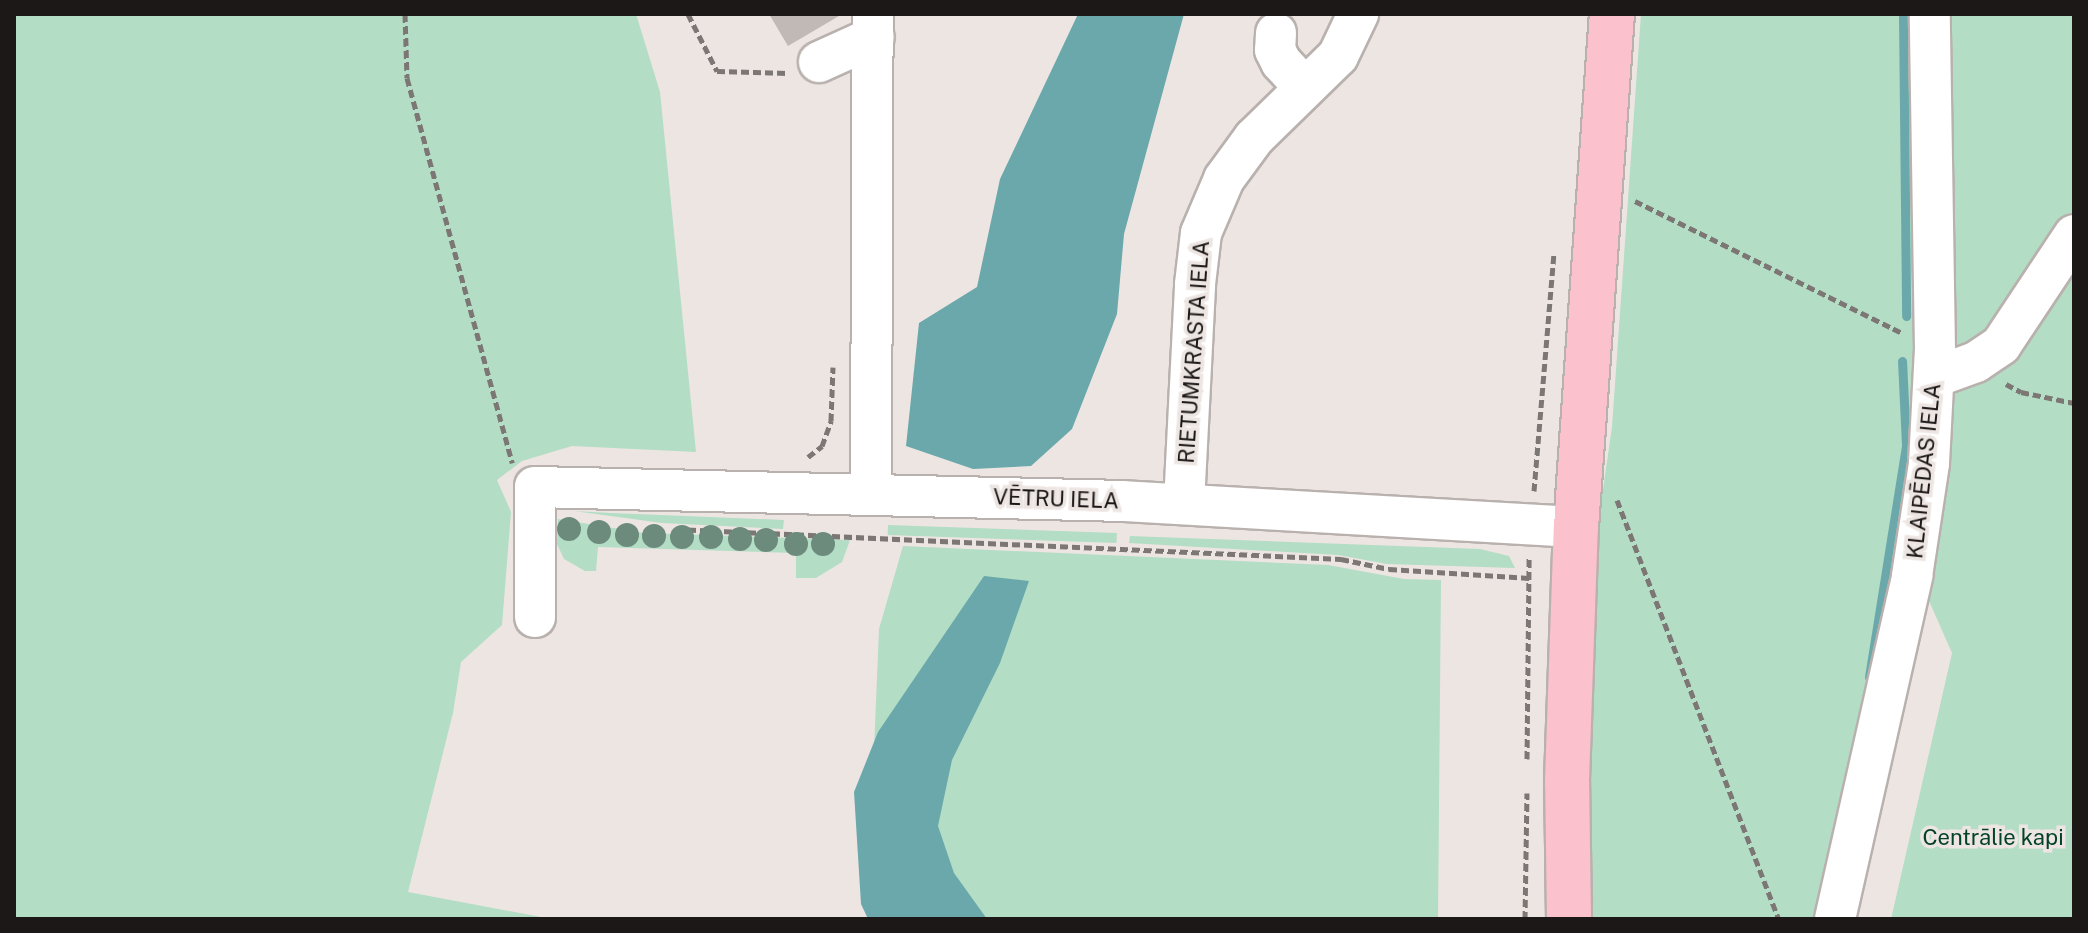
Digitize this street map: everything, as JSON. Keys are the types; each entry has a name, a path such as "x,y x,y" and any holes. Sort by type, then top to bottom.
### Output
{"main road":[{"path":"1569,919 1567,780 1576,527 1612,14"}],"street":[{"name":"RIETUMKRASTA IELA","path":"1184,504 1195,284 1201,233 1224,179 1254,138 1338,56 1358,14"},
{"name":"KLAIPĒDAS IELA","path":"1835,919 1912,576 1929,463 1935,364 1930,14"},
{"path":"819,62 873,20"},
{"path":"871,493 873,20"},
{"path":"1276,33 1275,50 1281,62 1305,88"},
{"path":"1935,364 1976,362 2001,345 2074,235"},
{"name":"VĒTRU IELA","path":"535,487 871,493 1184,504 1530,541 1576,527"},
{"path":"535,487 535,617"}],"path":[{"path":"405,14 407,78 514,472 535,487"},
{"path":"688,14 717,71 788,73 819,62"},
{"path":"1627,197 1935,364"},
{"path":"1527,764 1530,541 1555,244"},
{"path":"1976,362 2021,392 2074,403"},
{"path":"1613,491 1779,919"},
{"path":"669,529 1341,559 1389,569 1530,578"},
{"path":"1525,919 1527,780"}],"green space":[{"path":"14,14 636,14 660,92 696,452 572,446 522,461 497,480 511,512 502,625 461,662 453,713 408,892 552,919 14,919"},
{"name":"Centrālie kapi","path":"1641,14 2074,14 2074,919 1891,919 1952,653 1903,542 1828,919 1592,919 1584,720 1596,538 1612,427"},
{"path":"574,511 784,520 783,529 662,523"},
{"path":"558,519 644,533 850,540 842,562 816,578 796,578 796,553 598,547 596,571 585,571 564,559 557,544"},
{"path":"888,525 1117,533 1117,543 888,535"},
{"path":"1130,536 1480,549 1509,556 1515,568 1387,564 1338,555 1129,543"},
{"path":"903,546 1328,565 1404,579 1441,580 1438,919 867,919 879,629"}],"water":[{"path":"1078,14 1184,14 1124,234 1117,314 1072,429 1031,466 973,469 906,446 919,323 977,287 1000,179"},
{"path":"984,576 1029,581 1000,663 952,760 938,826 954,873 987,919 868,919 861,904 854,792 878,732"}],"building":[{"path":"769,14 837,14 839,16 788,46"}],"waterway":[{"path":"1903,14 1906,316"},
{"path":"1869,677 1906,445 1902,361"}]}
